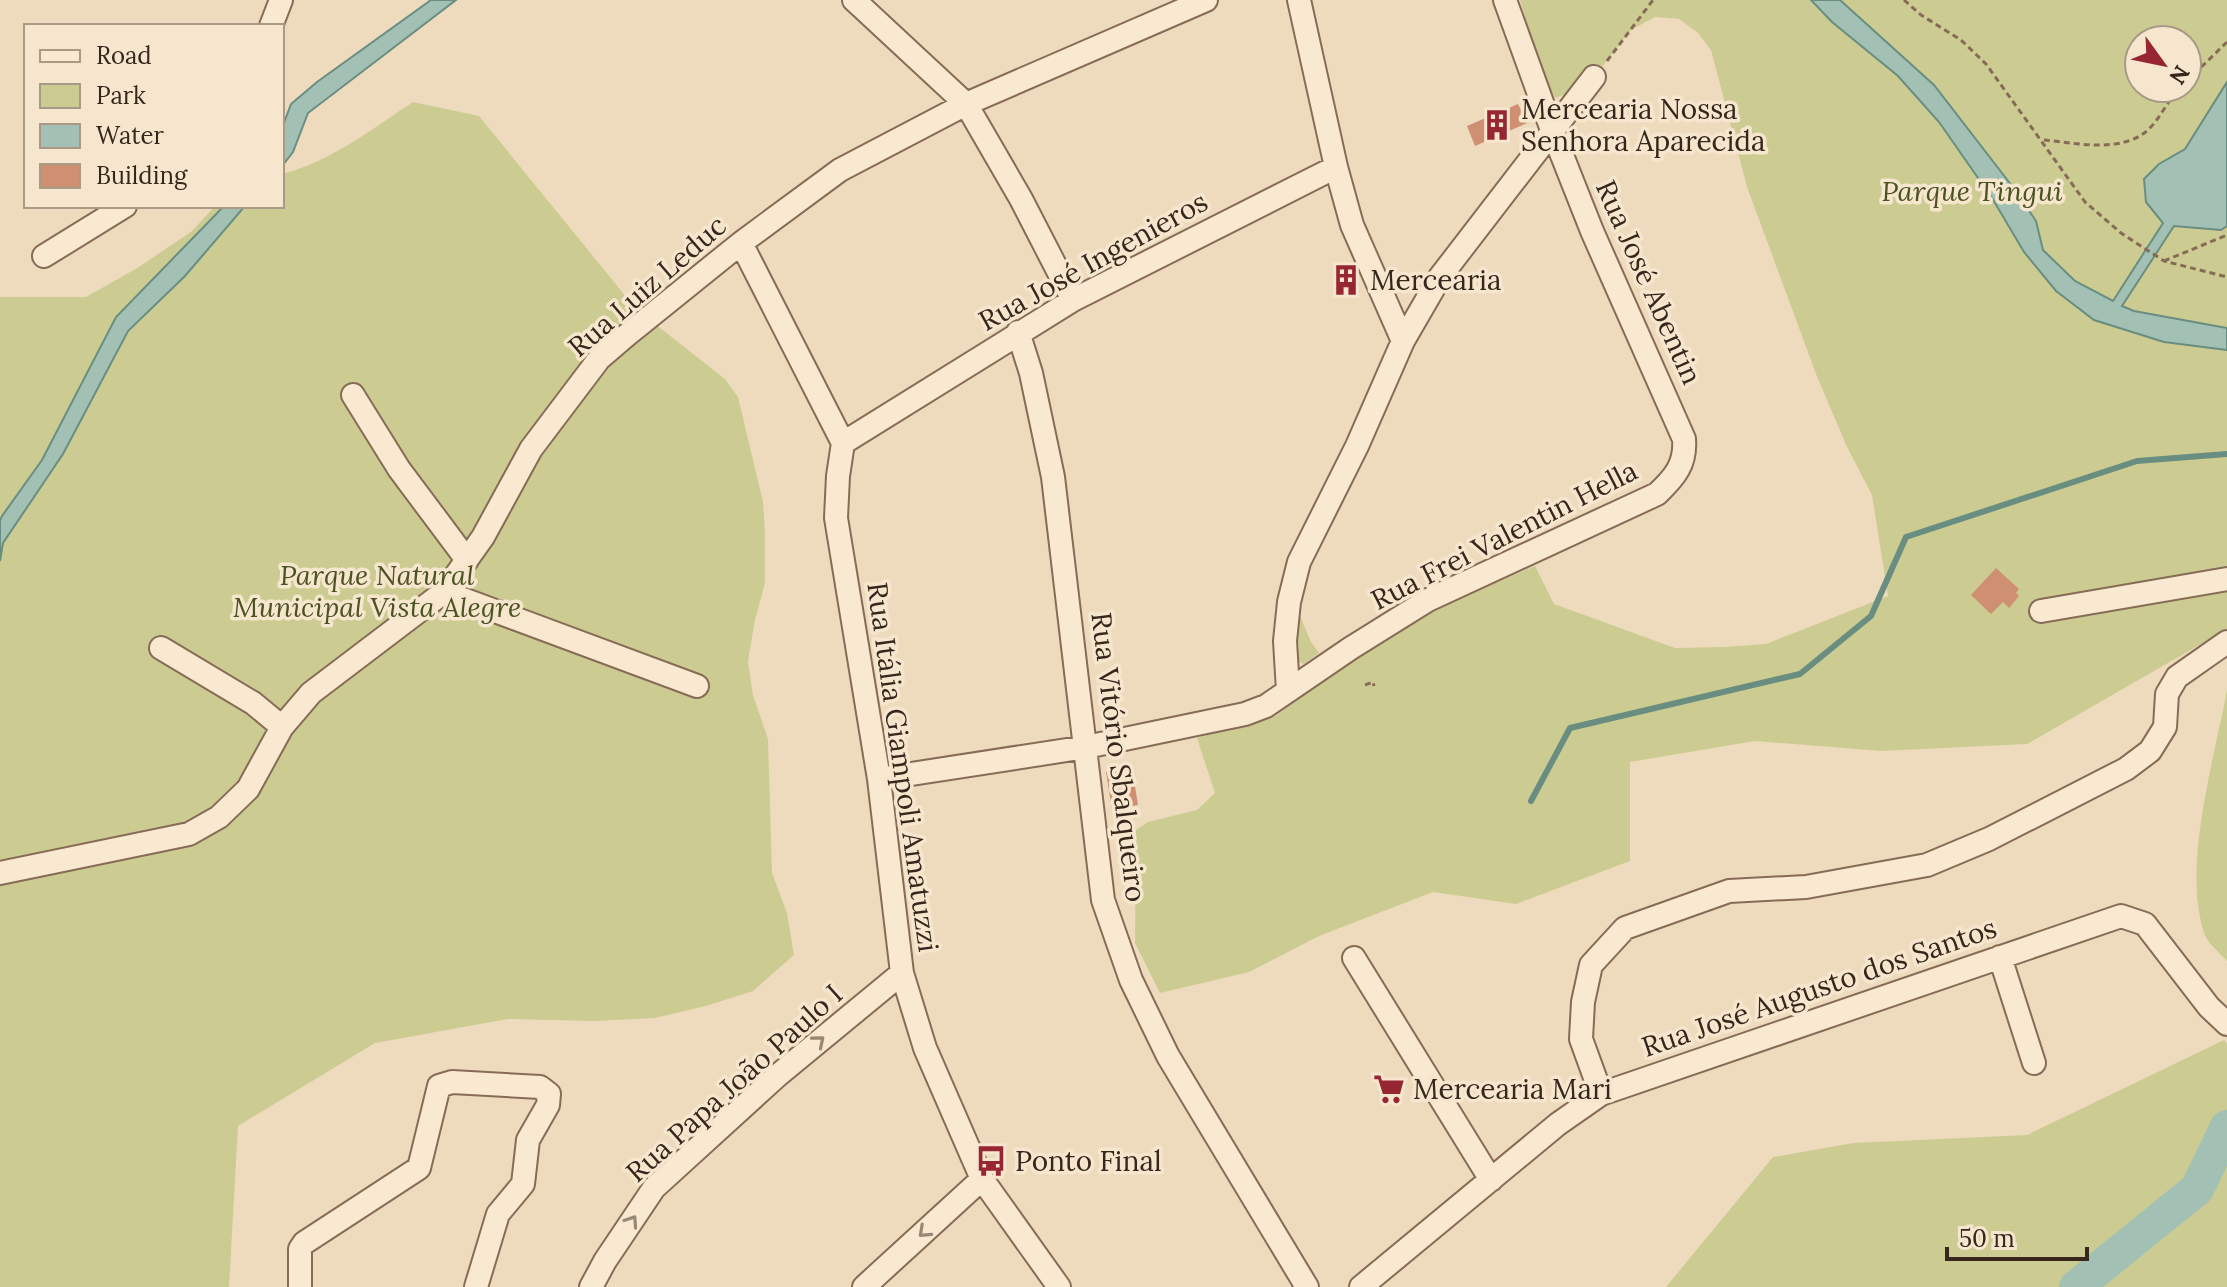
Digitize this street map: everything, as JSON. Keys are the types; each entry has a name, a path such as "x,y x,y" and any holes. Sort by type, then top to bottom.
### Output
{"street":[{"path":"272,24 281,0"},
{"path":"854,0 966,104 1021,199 1073,300"},
{"name":"Rua Luiz Leduc","path":"0,873 189,834 219,817 248,789 282,727 311,693 444,592 483,537 531,449 599,359 741,243 840,170 966,104 1206,0"},
{"path":"1299,0 1352,225 1403,341"},
{"name":"Rua José Abentin","path":"1505,0 1592,231 1679,427 1685,454"},
{"path":"1288,691 1285,641 1289,602 1299,562 1357,446 1403,341 1440,277 1594,77"},
{"name":"Rua José Ingenieros","path":"843,443 1073,300 1336,167"},
{"path":"44,256 122,208"},
{"path":"741,243 843,443"},
{"name":"Rua Vitório Sbalqueiro","path":"1018,332 1031,373 1053,477 1103,900 1131,980 1168,1056 1307,1287"},
{"path":"353,395 399,469 467,560"},
{"name":"Rua Itália Giampoli Amatuzzi","path":"843,443 836,518 879,779 902,973 925,1048 982,1179 1059,1287"},
{"name":"Rua Frei Valentin Hella","path":"879,779 1086,747 1245,714 1266,706 1428,600 1657,494 1676,476 1685,454"},
{"path":"2041,611 2227,579"},
{"path":"444,592 697,686"},
{"path":"1601,1094 1581,1039 1583,1002 1591,965 1625,928 1729,891 1806,887 1927,865 1989,839 2126,769 2150,751 2165,727 2167,694 2177,677 2227,642"},
{"path":"161,648 253,703 282,727"},
{"name":"Rua José Augusto dos Santos","path":"1361,1287 1558,1124 1601,1094 2121,916 2145,924 2209,1007 2227,1024"},
{"path":"2000,957 2034,1063"},
{"path":"1354,958 1491,1180"},
{"name":"Rua Papa João Paulo I","path":"591,1287 654,1188 777,1076 902,973"},
{"path":"300,1287 300,1249 304,1243 419,1168 439,1086 452,1082 540,1087 549,1094 548,1105 528,1140 523,1184 498,1214 476,1287"},
{"path":"864,1287 982,1179"}],"path":[{"path":"1594,77 1653,0"},
{"path":"1904,0 1921,15 1961,40 1986,64 2085,202 2121,233 2164,261 2227,277"},
{"path":"2203,65 2227,42"},
{"path":"2042,140 2089,144 2125,142 2149,129 2168,104"},
{"path":"2164,261 2227,235"},
{"path":"1365,685 1373,682 1374,686"}],"green space":[{"name":"Parque Tingui","path":"1520,0 2227,0 2227,629 2027,744 1881,751 1755,741 1630,762 1630,861 1516,904 1433,892 1319,936 1249,972 1160,993 1135,943 1136,830 1148,822 1197,810 1215,793 1197,738 1276,716 1351,658 1431,610 1535,566 1554,604 1675,648 1723,647 1766,644 1888,596 1872,495 1847,447 1816,374 1747,187 1711,50 1698,33 1679,19 1655,17 1631,30 1594,77 1574,91 1555,98 1541,70"},
{"name":"Parque Natural Municipal Vista Alegre","path":"413,102 479,116 636,309 725,379 738,397 763,502 765,533 765,583 748,661 753,695 768,739 772,873 787,913 794,955 753,991 655,1018 594,1021 508,1019 375,1043 238,1126 229,1287 0,1287 0,297 86,297 139,267 192,231 213,208 284,208 284,173 334,153"},
{"path":"1298,611 1319,653 1304,664 1297,657"},
{"path":"2227,690 2227,961 2204,933 2196,876 2202,812"},
{"path":"2224,1040 2227,1043 2227,1287 1666,1287 1773,1157 1853,1143 2027,1135"}],"water":[{"path":"431,0 456,0 308,113 293,152 284,163 284,123 291,104"},
{"path":"1811,0 1840,0 1934,85 2036,221 2043,250 2075,281 2113,301 2163,223 2146,202 2144,179 2159,164 2185,149 2227,82 2227,226 2221,230 2174,226 2122,306 2134,311 2227,328 2227,350 2164,342 2094,320 2056,291 2024,252 1992,198 1939,122 1898,76 1832,22"},
{"path":"222,208 243,208 185,276 128,331 63,454 3,543 0,561 2,516 42,460 116,317"}],"building":[{"name":"Mercearia Nossa Senhora Aparecida","path":"1518,104 1527,123 1475,146 1467,126"},
{"name":"Mercearia","path":"1353,268 1359,284 1340,291 1333,277"},
{"path":"1996,568 2019,589 2016,593 2019,596 2009,608 2003,602 1991,614 1971,595"},
{"path":"1132,768 1138,805 1112,809 1106,772"}],"waterway":[{"path":"1531,801 1570,728 1800,674 1871,616 1906,537 2137,461 2227,454"},
{"path":"2076,1287 2197,1189 2227,1127"}],"place":[{"name":"Mercearia Nossa Senhora Aparecida","path":"1497,125"},
{"name":"Mercearia","path":"1346,280"},
{"name":"Mercearia Mari","path":"1389,1089"},
{"name":"Ponto Final","path":"991,1161"}]}
